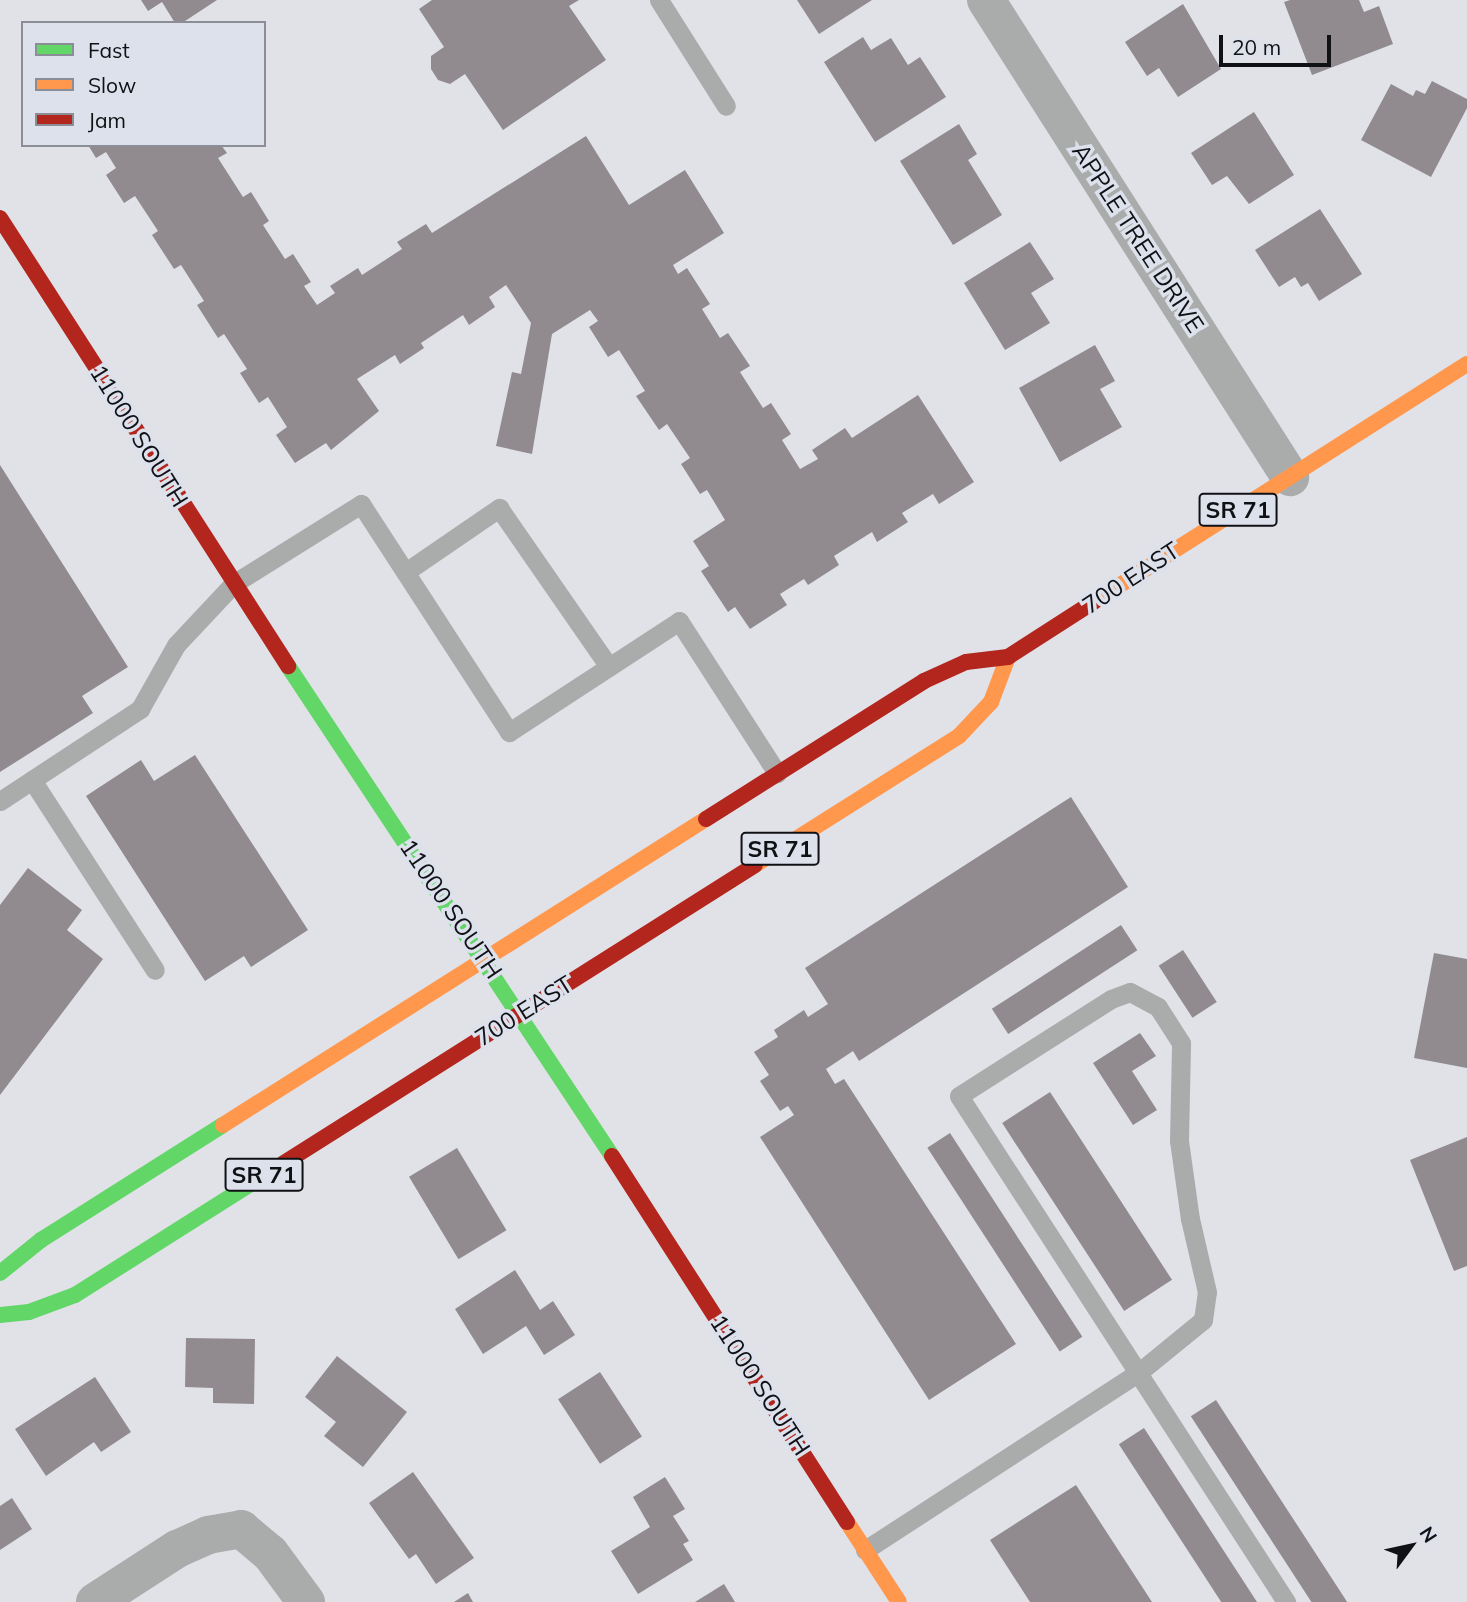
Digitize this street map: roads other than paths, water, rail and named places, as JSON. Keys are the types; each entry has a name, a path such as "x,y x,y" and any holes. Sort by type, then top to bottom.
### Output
{"main road":[{"name":"11000 SOUTH","path":"0,218 233,584 485,959 899,1602"},
{"name":"700 EAST","path":"0,1273 41,1240 778,773 945,670 1009,657 1467,364"},
{"name":"700 EAST","path":"0,1315 29,1312 75,1295 959,736 991,702 1009,657"}],"street":[{"name":"APPLE TREE DRIVE","path":"986,0 1290,477"},
{"path":"95,1602 177,1549 208,1535 241,1529 270,1553 306,1602"}],"lane":[{"path":"659,0 726,106"},
{"path":"0,801 140,709 176,645 233,584 361,504 407,571 509,732 679,621 778,773"},
{"path":"407,571 499,508 609,667"},
{"path":"32,780 155,970"},
{"path":"865,1550 1138,1373 1193,1330 1208,1306 1179,1141 1181,1043 1158,1007 1130,992 1111,999 959,1096 1138,1373 1286,1602"}]}
